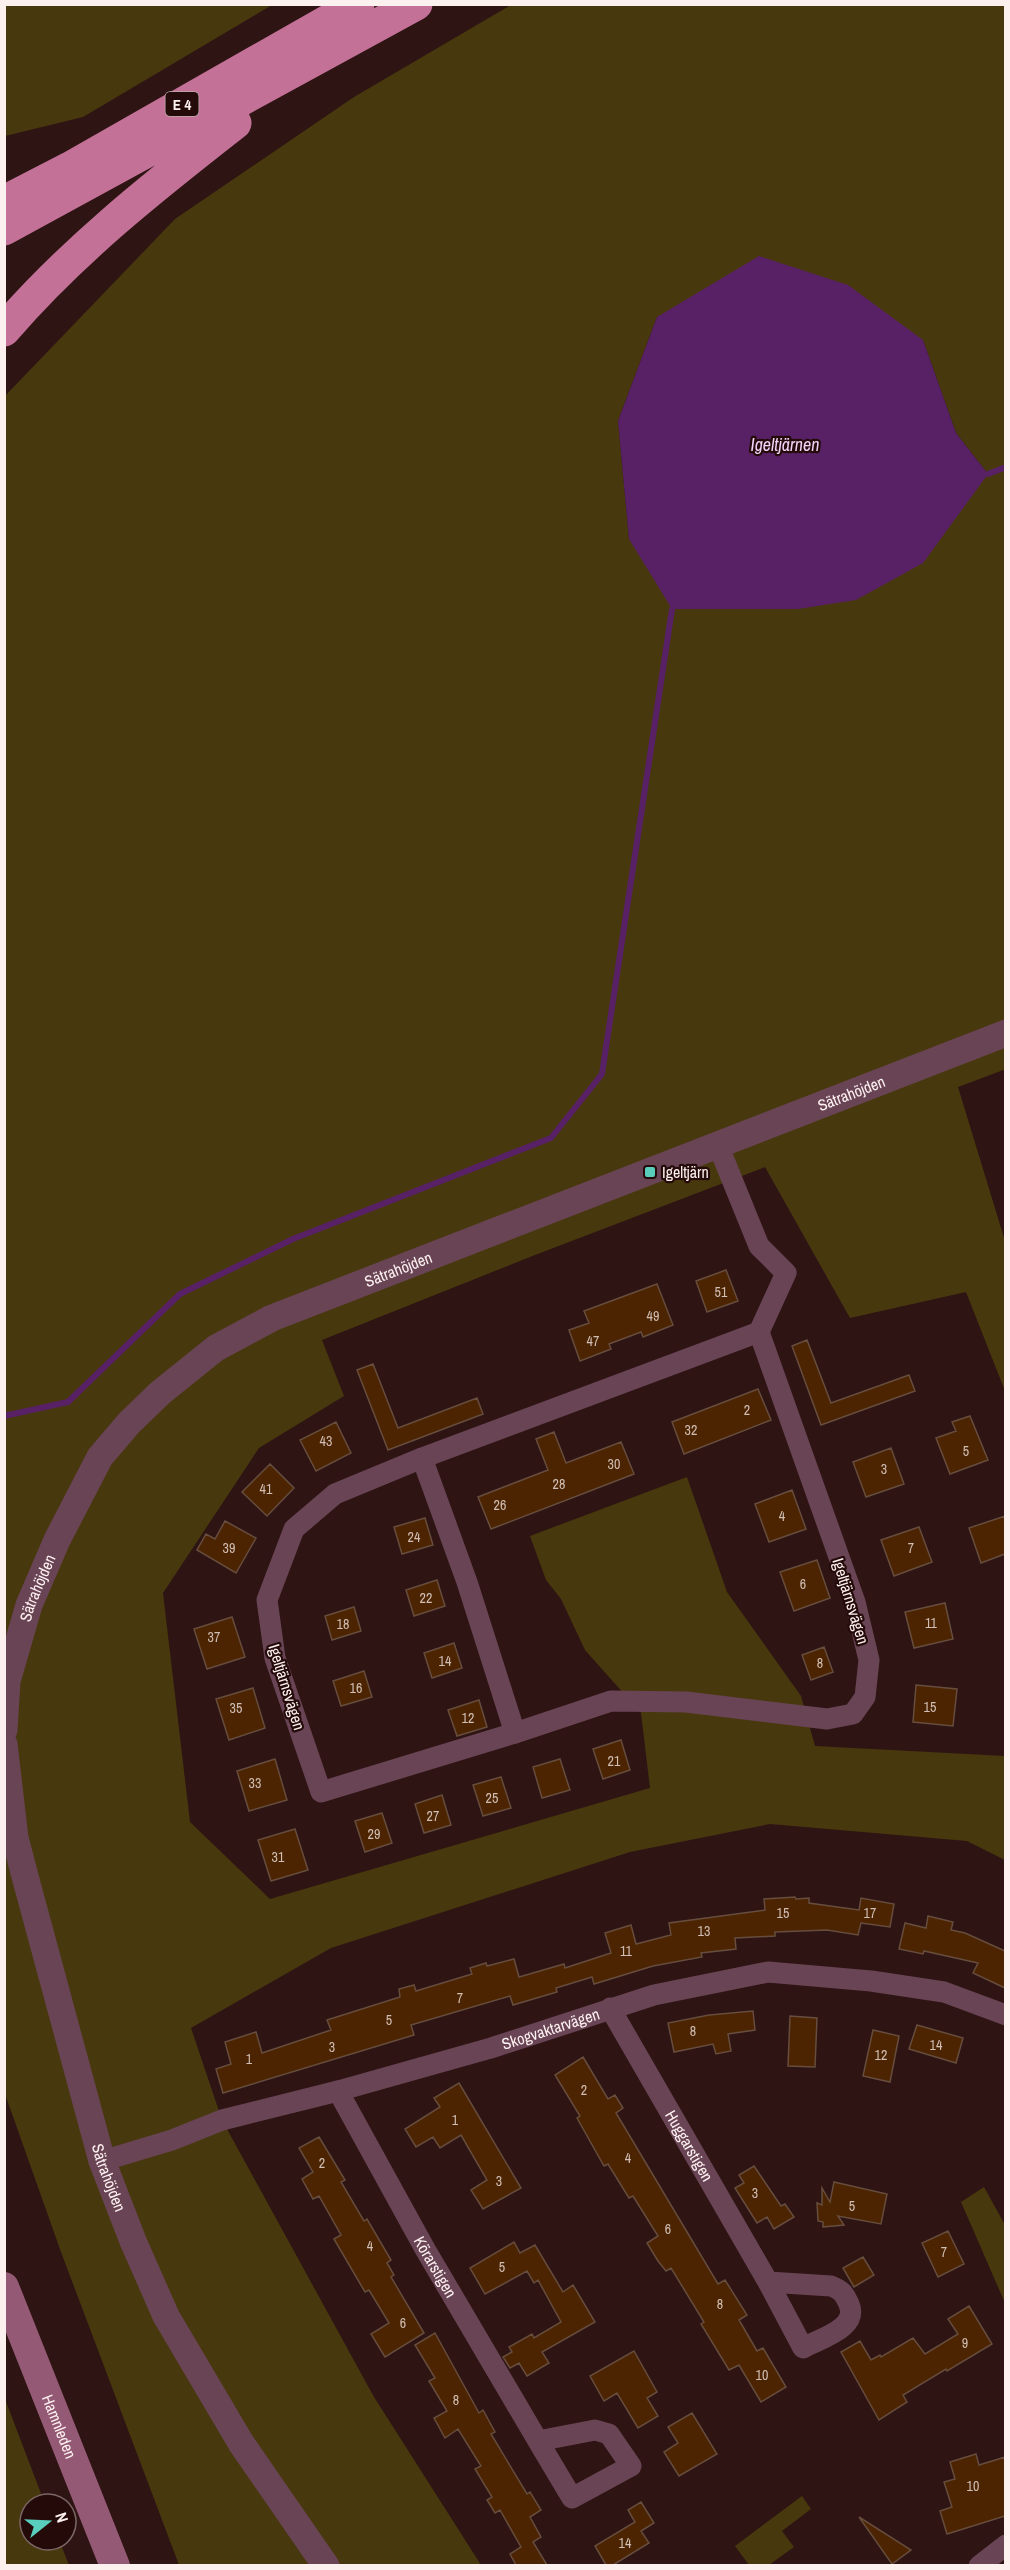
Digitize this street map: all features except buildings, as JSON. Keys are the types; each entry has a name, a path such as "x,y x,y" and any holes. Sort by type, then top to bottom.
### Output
{"highway":[{"name":"E 4","path":"4,202 70,168 358,4"},
{"name":"E 4","path":"4,229 310,64 416,4"},
{"path":"4,330 72,259 123,211 310,64"}],"main road":[{"name":"Hamnleden","path":"4,2288 115,2565"}],"street":[{"name":"Sätrahöjden","path":"4,1730 7,1681 33,1594 100,1457 129,1423 160,1393 216,1348 272,1318 1005,1033"},
{"path":"718,1145 759,1246 786,1274 759,1332"},
{"name":"Igeltjärnsvägen","path":"759,1332 855,1602 869,1660 865,1697 853,1714 827,1719 686,1702 611,1701 321,1792 275,1659 267,1600 294,1529 335,1494 422,1458 759,1332"},
{"path":"422,1458 467,1582 515,1733"},
{"name":"Sätrahöjden","path":"4,1744 15,1838 102,2161 133,2241 166,2316 242,2443 326,2565"},
{"name":"Skogvaktarvägen","path":"102,2161 172,2140 222,2120 338,2091 491,2048 654,1995 768,1972 871,1981 944,1992 1005,2015"},
{"name":"Huggarstigen","path":"610,2008 768,2282"},
{"name":"Körarstigen","path":"338,2091 425,2249 538,2441"},
{"path":"978,2565 1005,2545"}],"shaded area":[{"path":"4,5 272,5 83,117 5,136"},
{"path":"511,5 1005,5 1006,1069 958,1087 1005,1241 1005,1391 966,1292 850,1318 765,1167 322,1340 344,1396 259,1448 163,1593 190,1822 270,1899 650,1788 641,1713 585,1650 561,1599 546,1580 530,1536 687,1477 727,1592 801,1696 815,1746 1005,1756 1005,1860 967,1841 770,1824 630,1852 331,1948 191,2028 222,2120 374,2397 481,2565 179,2565 61,2252 5,2094 4,397 175,219 354,97","holes":["657,317 923,340 956,433 988,474 629,539 618,421"]},
{"path":"984,2187 1005,2225 1005,2303 961,2202"},
{"path":"5,2399 40,2492 18,2492 18,2552 64,2552 69,2565 5,2565"},
{"path":"802,2496 811,2509 782,2531 794,2547 769,2565 749,2565 735,2546"}],"water":[{"name":"Igeltjärnen","path":"759,256 848,285 923,340 956,433 988,474 923,563 856,600 798,609 672,609 629,539 618,421 657,317"}],"waterway":[{"path":"988,474 1006,467"},
{"path":"4,1416 68,1402 180,1294 293,1239 551,1138 602,1074 672,609"}],"place":[{"name":"Igeltjärn","path":"650,1172"}]}
